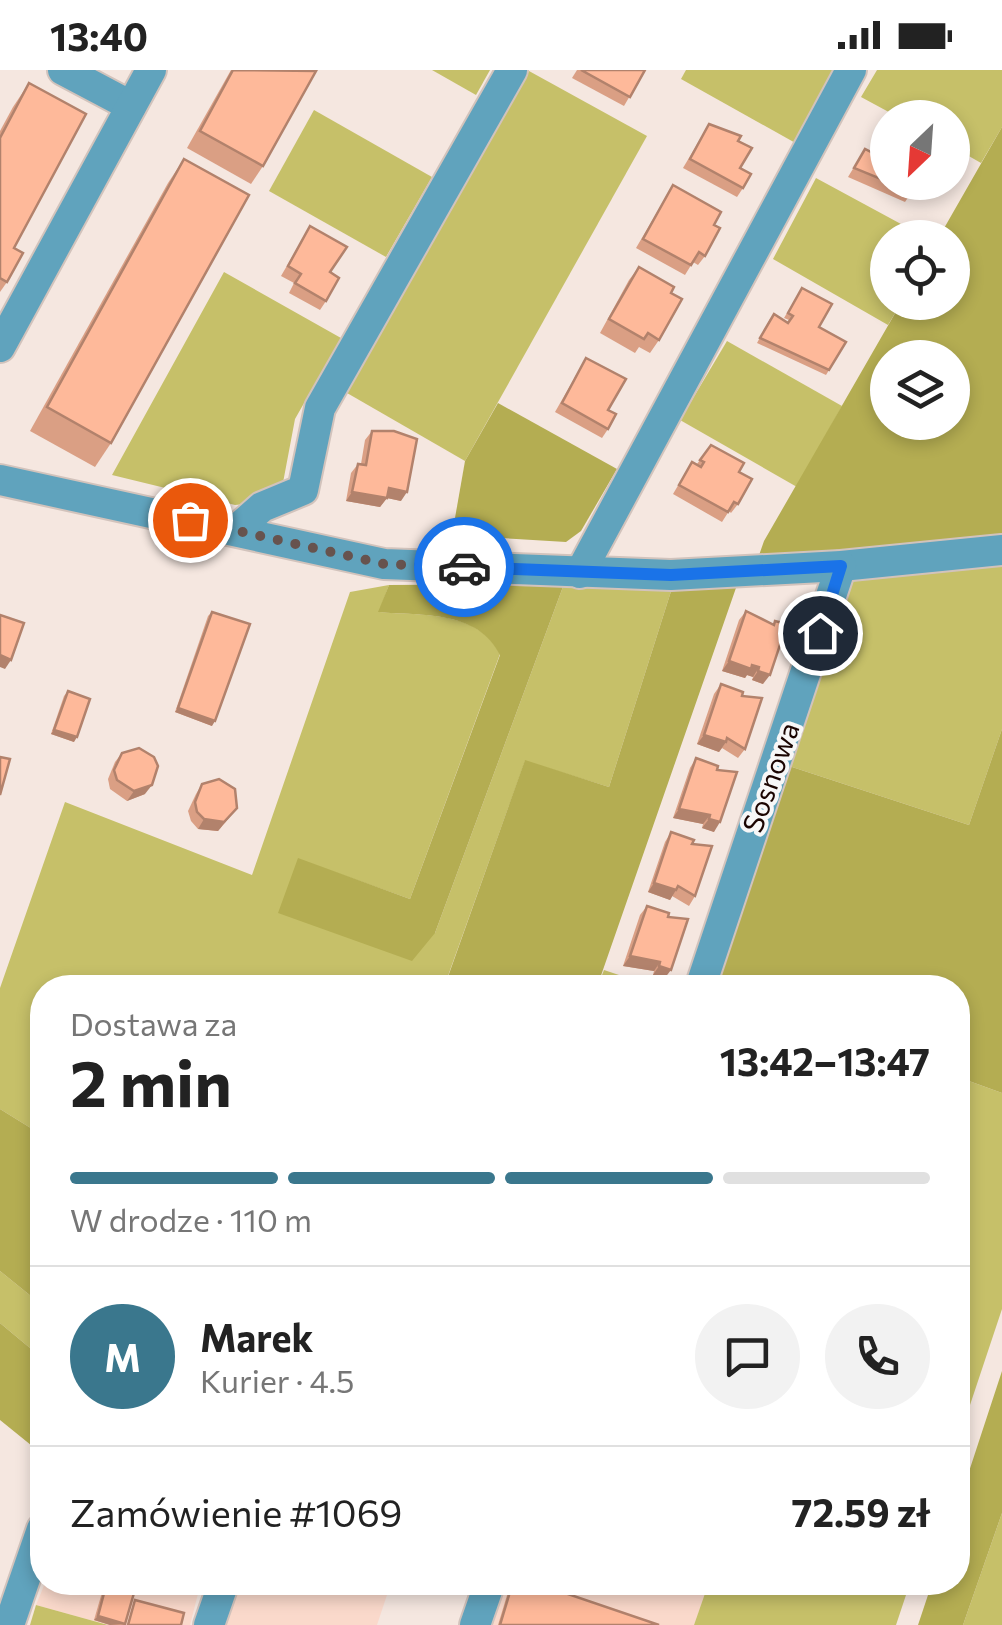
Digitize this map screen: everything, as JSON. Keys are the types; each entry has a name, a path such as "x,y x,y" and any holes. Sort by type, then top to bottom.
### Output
{"street":[{"path":"63,70 130,106"},
{"path":"0,347 151,70"},
{"path":"236,530 262,507 302,490 320,408 512,70"},
{"path":"580,573 852,70"},
{"path":"0,480 384,564 671,575 841,566 1002,550"},
{"name":"Sosnowa","path":"704,975 841,566"},
{"path":"10,1625 30,1565"},
{"path":"209,1625 219,1595"},
{"path":"475,1625 485,1595"}],"shaded area":[{"path":"432,70 490,70 476,95"},
{"path":"686,70 841,70 799,145 681,79"},
{"path":"877,70 1002,70 1002,127 981,163 970,157 970,100 870,102 861,97"},
{"path":"529,71 647,136 465,461 347,393"},
{"path":"314,110 432,177 386,257 269,191"},
{"path":"1002,127 1002,536 757,561 764,541 870,357 870,440 970,440 970,340 880,340 891,320 970,320 970,220 949,220 960,200 970,200 970,183"},
{"path":"816,178 894,220 870,220 870,315 773,259"},
{"path":"224,272 341,338 295,419 282,488 255,503 235,505 112,475"},
{"path":"727,341 842,406 797,487 680,420"},
{"path":"498,403 617,469 581,531 566,542 452,535 465,461"},
{"path":"1002,563 1002,729 969,825 789,766 850,579"},
{"path":"564,584 673,585 609,787 525,761 448,975 30,975 30,1128 0,1109 0,988 65,802 252,875 350,592 389,585 379,612 431,615 464,622 478,629 500,654 410,899 298,859 435,933"},
{"path":"564,584 435,933 412,961 278,913 298,858 410,899 500,655 490,640 463,623 430,615 378,612 389,585"},
{"path":"673,585 737,585 601,975 449,975 525,760 609,787"},
{"path":"1002,729 1002,1093 970,1081 970,975 715,975 789,766 969,825"},
{"path":"970,1081 1002,1093 1002,1309 970,1405"},
{"path":"0,1109 30,1128 30,1295 0,1271"},
{"path":"0,1271 30,1295 30,1348 0,1323"},
{"path":"0,1323 30,1348 30,1444 0,1420"},
{"path":"1002,1371 1002,1513 963,1625 918,1625 928,1595 970,1595 970,1468"},
{"path":"1002,1513 1002,1625 963,1625"},
{"path":"40,1595 198,1595 190,1625 108,1625 36,1605"},
{"path":"228,1595 387,1595 377,1625 217,1625"},
{"path":"499,1595 705,1595 694,1625 489,1625"},
{"path":"704,1595 906,1595 896,1625 694,1625"},
{"path":"36,1605 108,1625 30,1625"}],"building":[{"path":"233,70 316,71 263,166 200,131"},
{"path":"581,70 645,70 630,97"},
{"path":"29,83 86,114 14,248 23,253 7,282 0,278 0,138"},
{"path":"709,124 741,136 738,141 752,148 740,168 751,174 743,188 690,159"},
{"path":"865,149 870,152 870,175 854,168"},
{"path":"184,159 249,195 111,443 47,407"},
{"path":"673,185 721,212 714,225 720,228 705,256 699,252 691,265 643,239"},
{"path":"310,226 347,247 330,272 339,278 326,301 295,283 301,274 288,266"},
{"path":"639,267 674,287 671,293 682,299 659,340 648,333 644,339 609,319"},
{"path":"802,288 832,304 819,327 846,342 829,370 760,338 774,314 788,323 793,316 788,313"},
{"path":"586,358 626,379 608,410 616,414 608,429 562,403"},
{"path":"372,431 394,431 417,439 407,492 389,488 387,498 352,492 358,464 366,465"},
{"path":"711,445 744,463 739,472 752,479 738,504 734,502 728,512 679,485 692,462 701,467 704,462 700,460"},
{"path":"746,611 774,625 775,621 787,624 770,675 758,671 759,667 752,665 751,669 729,661"},
{"path":"212,612 250,624 215,721 178,708"},
{"path":"0,615 24,623 11,660 0,655"},
{"path":"721,684 743,692 742,696 762,698 745,749 727,738 726,742 704,735"},
{"path":"68,691 90,699 77,737 54,730"},
{"path":"139,748 154,757 158,766 152,785 134,791 117,780 114,770 122,753"},
{"path":"0,757 10,759 0,795"},
{"path":"696,758 718,766 717,770 737,772 720,822 709,819 710,815 679,809"},
{"path":"219,779 235,789 237,808 224,822 204,819 195,802 202,784"},
{"path":"671,832 694,840 692,844 712,846 695,896 678,886 676,890 654,883"},
{"path":"647,906 669,913 668,917 688,919 671,970 659,966 660,962 630,956"},
{"path":"104,1595 133,1595 125,1624 98,1616"},
{"path":"509,1595 571,1595 659,1625 500,1625"},
{"path":"135,1600 184,1613 181,1625 128,1625"}],"way so far":[{"path":"190,520 384,564 464,567"}],"route":[{"path":"464,567 671,575 841,566 820,633"}]}
